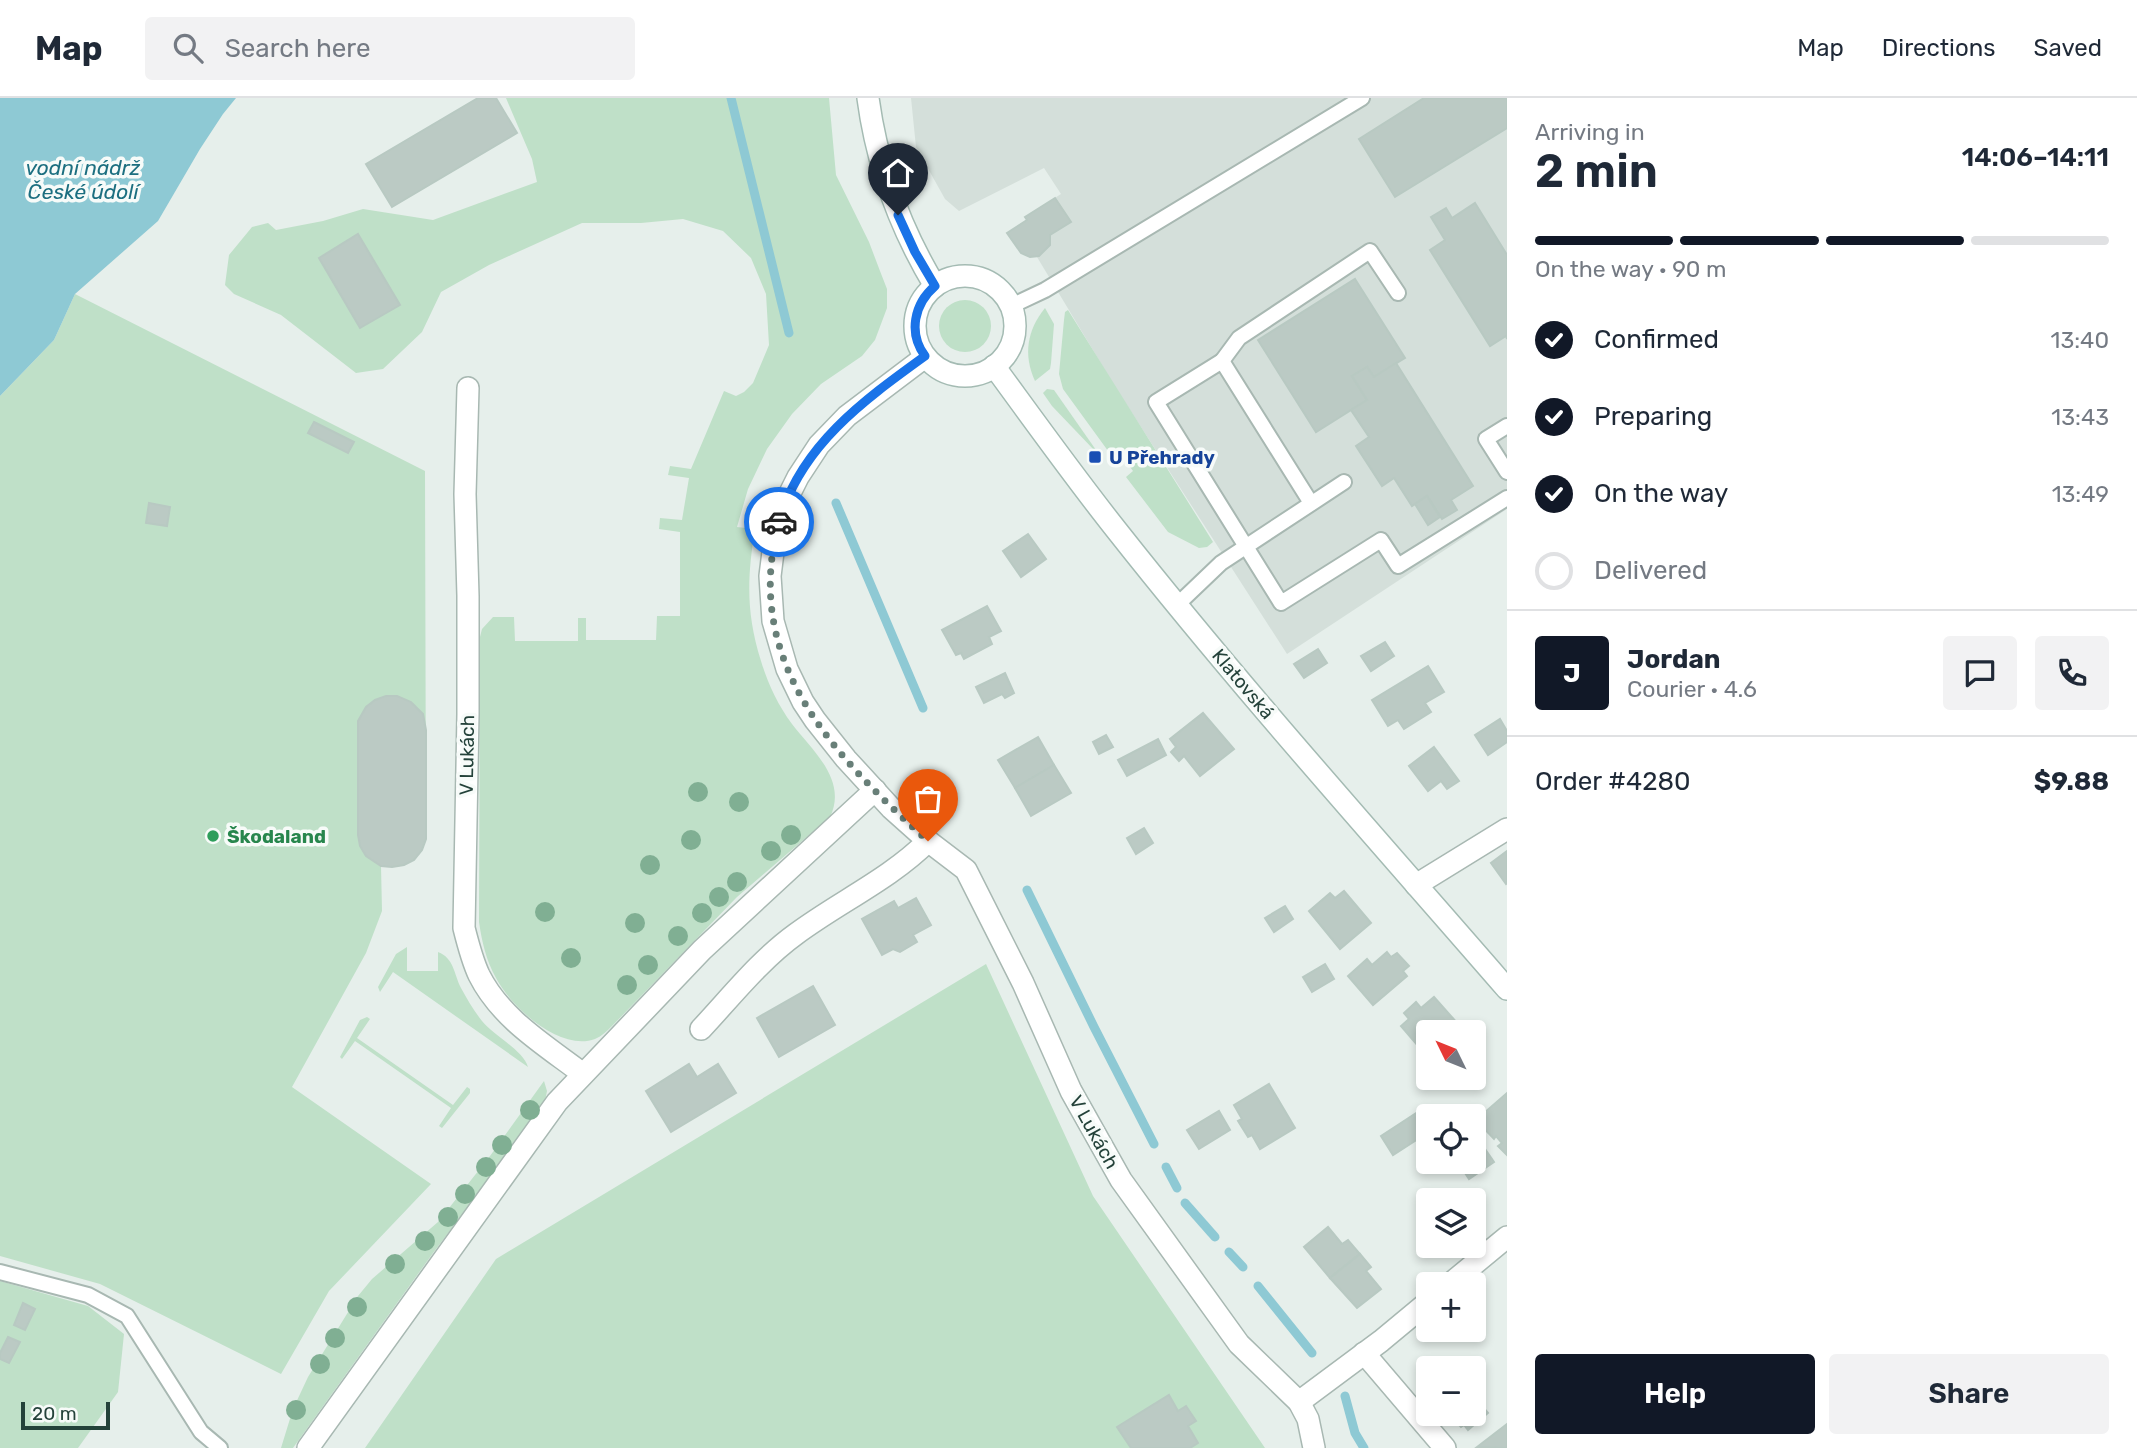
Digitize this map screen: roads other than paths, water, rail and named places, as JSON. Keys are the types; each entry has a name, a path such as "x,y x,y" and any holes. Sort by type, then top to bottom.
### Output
{"street":[{"path":"868,98 876,144 891,197 906,234 935,286"},
{"path":"975,277 993,284 1004,294 1011,306 1015,325 1013,339 1005,357 977,375 957,376 939,369 925,356 916,339 915,319 922,301 935,286 952,278 975,277"},
{"name":"V Lukách","path":"925,356 847,416 820,446 798,477 775,536 770,576 779,646 793,685 815,720 891,808 966,870 1023,983 1071,1091 1121,1180 1239,1344 1299,1402 1308,1419 1314,1448"},
{"name":"Klatovská","path":"994,366 1118,532 1177,605 1289,739 1507,989"},
{"name":"V Lukách","path":"468,388 465,494 468,714 464,928 480,977 495,1001 516,1023 583,1074"},
{"path":"308,1448 557,1102 702,950 875,790"},
{"path":"1416,884 1507,830"},
{"path":"701,1029 792,936 908,861 928,841"},
{"path":"1465,1272 1507,1237"},
{"path":"1299,1402 1416,1312"},
{"path":"1364,1353 1445,1448"}],"lane":[{"path":"1011,306 1045,290 1362,98"},
{"path":"1398,293 1370,251 1240,338 1222,361 1156,402 1281,603 1381,540 1398,566 1507,498"},
{"path":"1222,361 1311,503"},
{"path":"1507,426 1486,439 1507,472"},
{"path":"1177,605 1221,563 1344,482"},
{"path":"0,1272 88,1295 127,1315 201,1432 219,1448"}],"water":[{"name":"vodní nádrž České údolí","path":"0,98 236,98 200,149 158,221 75,294 54,340 0,396"}],"waterway":[{"path":"731,98 789,333"},
{"path":"836,503 923,708"},
{"path":"1027,890 1154,1144"},
{"path":"1166,1167 1177,1188"},
{"path":"1185,1203 1215,1237"},
{"path":"1229,1252 1243,1267"},
{"path":"1258,1286 1312,1353"},
{"path":"1345,1396 1355,1433 1364,1448"}],"place":[{"name":"U Přehrady","path":"1095,457"},
{"name":"Škodaland","path":"213,836"}]}
